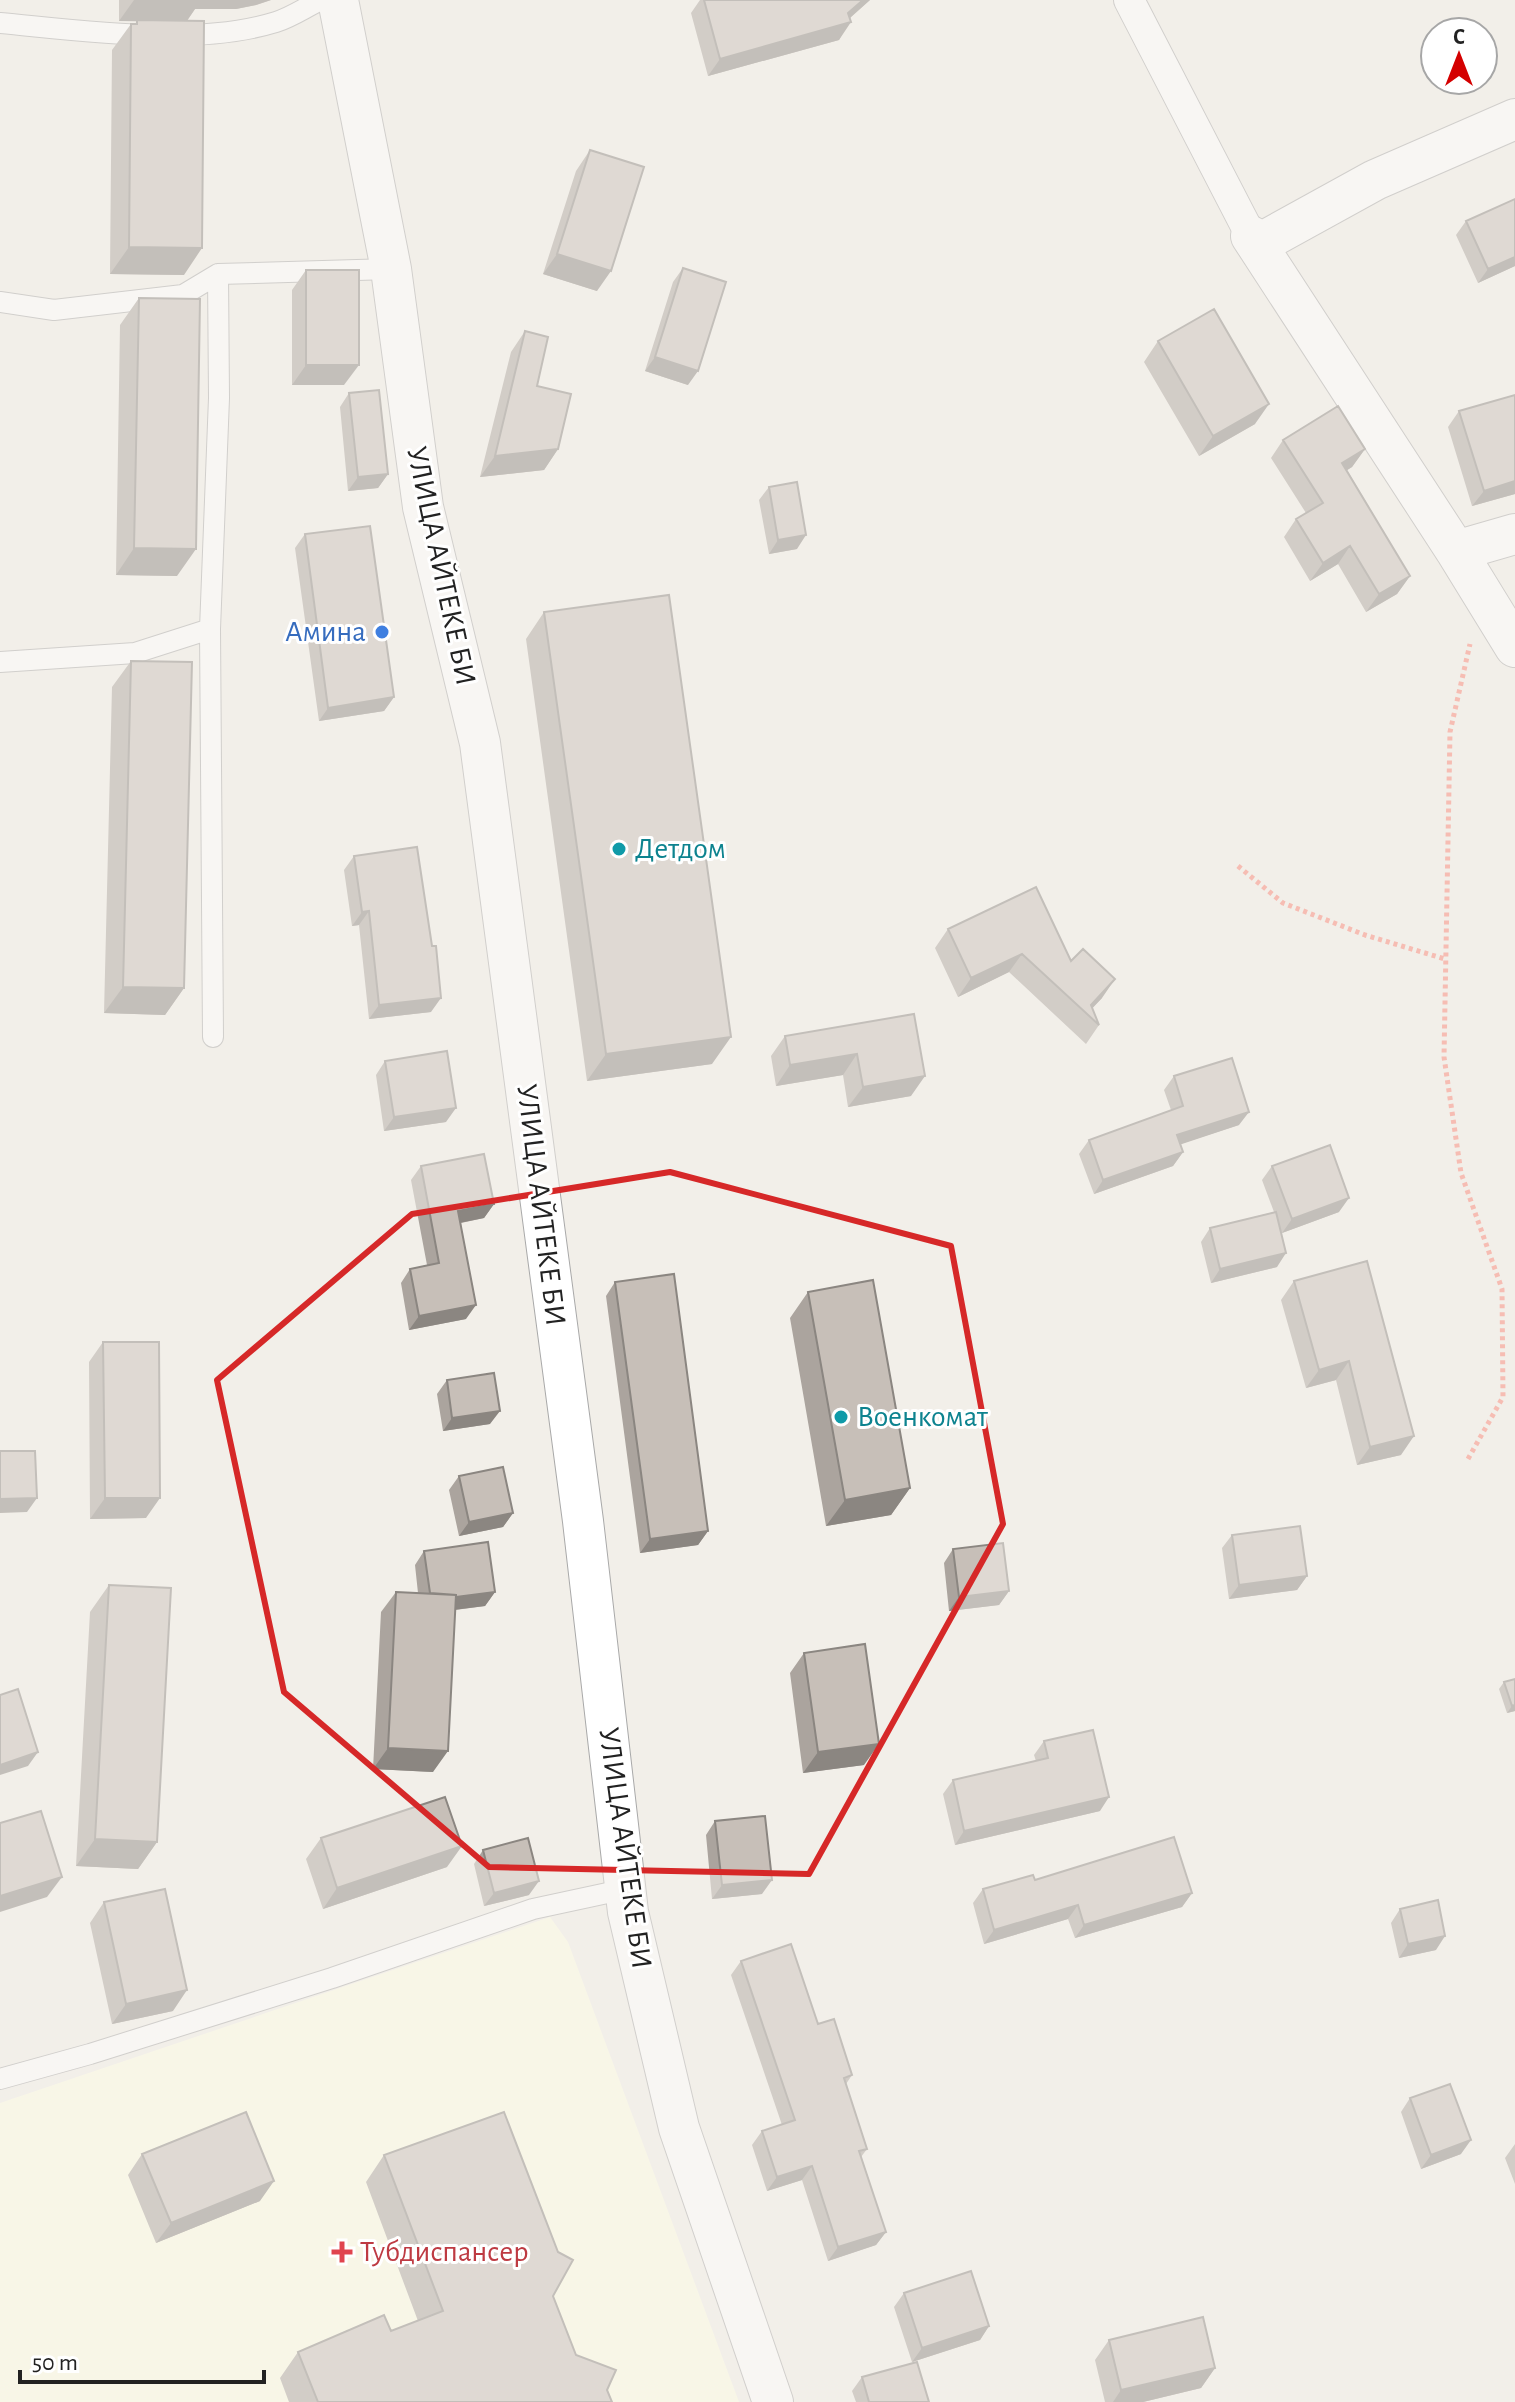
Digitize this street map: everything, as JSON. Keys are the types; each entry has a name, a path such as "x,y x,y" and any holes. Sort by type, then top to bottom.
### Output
{"street":[{"name":"УЛИЦА АЙТЕКЕ БИ","path":"338,0 391,269 423,507 480,743 583,1521 628,1912 679,2128 773,2402"},
{"path":"1129,0 1254,241 1515,647"},
{"path":"1254,241 1375,180 1515,119"},
{"path":"1456,551 1515,534"}],"lane":[{"path":"0,23 131,34 240,31 279,21 321,0"},
{"path":"0,302 54,310 183,295 218,274 391,269"},
{"path":"213,1037 210,629 219,398 218,274"},
{"path":"0,662 135,653 210,629"},
{"path":"0,2079 105,2050 317,1983 533,1909 626,1889"}],"path":[{"path":"1468,1459 1503,1397 1502,1289 1461,1173 1444,1057 1450,732 1481,592"},
{"path":"1238,866 1283,903 1365,935 1445,959"}],"highlighted area":[{"path":"670,1172 951,1246 1003,1524 809,1874 489,1867 284,1692 217,1380 412,1214"}],"shaded area":[{"name":"Тубдиспансер","path":"550,1917 568,1942 739,2402 0,2402 0,2103"}],"building":[{"path":"704,0 863,0 848,13 851,22 720,59"},
{"path":"137,20 204,21 202,248 129,247 131,24 137,24"},
{"path":"590,150 644,167 611,271 557,254"},
{"path":"1515,199 1515,257 1488,269 1466,221"},
{"path":"683,268 726,282 698,371 655,357"},
{"path":"306,270 359,270 359,365 306,365"},
{"path":"139,298 200,299 196,549 134,548"},
{"path":"1214,309 1269,404 1213,436 1158,341"},
{"path":"525,331 548,337 537,386 571,394 558,449 495,456"},
{"path":"379,390 388,474 358,477 349,393"},
{"path":"1515,395 1515,481 1484,491 1459,411"},
{"path":"1338,406 1365,449 1342,463 1410,576 1379,594 1350,546 1323,563 1296,519 1323,503 1283,440"},
{"path":"797,482 806,535 778,540 769,487"},
{"path":"370,526 394,697 328,708 305,534"},
{"name":"Детдом","path":"669,595 731,1037 606,1054 544,612"},
{"path":"131,661 192,662 184,988 123,987"},
{"path":"417,847 432,946 436,946 441,998 379,1005 369,911 362,912 354,856"},
{"path":"1036,887 1071,961 1083,949 1115,979 1091,1005 1099,1025 1022,954 971,978 948,929"},
{"path":"914,1014 925,1076 863,1087 857,1054 790,1065 785,1036"},
{"path":"447,1051 456,1108 394,1117 385,1061"},
{"path":"1232,1058 1249,1112 1177,1135 1183,1152 1103,1180 1089,1140 1183,1106 1174,1076"},
{"path":"1330,1145 1349,1198 1292,1219 1272,1166"},
{"path":"484,1154 494,1204 458,1211 476,1305 419,1316 410,1269 439,1263 421,1166"},
{"path":"1276,1212 1286,1253 1220,1269 1210,1228"},
{"path":"1367,1261 1414,1436 1370,1447 1349,1361 1319,1370 1294,1281"},
{"path":"674,1274 708,1531 650,1539 615,1282"},
{"path":"873,1280 910,1488 845,1500 808,1292"},
{"path":"103,1342 159,1342 160,1498 105,1498"},
{"path":"494,1373 500,1411 452,1418 447,1380"},
{"path":"0,1451 35,1451 37,1498 0,1499"},
{"path":"503,1467 513,1513 469,1522 459,1476"},
{"path":"1300,1526 1307,1576 1239,1585 1232,1535"},
{"path":"488,1542 495,1592 456,1597 430,1593 424,1551"},
{"path":"1003,1543 1009,1591 959,1597 953,1549"},
{"path":"109,1585 171,1588 157,1842 95,1839"},
{"path":"396,1592 456,1595 448,1751 388,1748"},
{"path":"865,1644 879,1744 818,1752 804,1653"},
{"path":"1515,1679 1515,1705 1512,1706 1504,1682"},
{"path":"18,1689 38,1752 0,1765 0,1695"},
{"path":"1093,1730 1109,1797 964,1831 953,1780 1048,1758 1044,1741"},
{"path":"445,1797 462,1846 337,1888 321,1838"},
{"path":"41,1811 62,1877 0,1896 0,1823"},
{"path":"765,1816 772,1880 722,1885 715,1821"},
{"path":"1174,1837 1192,1893 1084,1925 1078,1905 994,1930 983,1889 1033,1875 1035,1880"},
{"path":"528,1838 539,1881 494,1893 483,1850"},
{"path":"165,1889 187,1990 126,2004 104,1902"},
{"path":"1438,1900 1445,1936 1408,1944 1400,1909"},
{"path":"791,1944 818,2024 834,2019 852,2075 844,2078 867,2149 859,2151 886,2232 838,2247 812,2166 777,2177 762,2131 795,2120 741,1961"},
{"path":"1450,2084 1471,2140 1431,2155 1410,2098"},
{"path":"246,2112 274,2181 171,2223 142,2154"},
{"path":"504,2112 558,2252 573,2260 553,2296 576,2355 616,2370 607,2390 612,2402 318,2402 298,2352 384,2315 391,2331 443,2311 384,2155"},
{"path":"971,2271 989,2326 922,2348 904,2293"},
{"path":"1203,2317 1215,2368 1121,2390 1109,2340"},
{"path":"917,2362 929,2402 869,2402 862,2377"}],"place":[{"name":"Амина","path":"382,632"},
{"name":"Детдом","path":"619,849"},
{"name":"Военкомат","path":"841,1417"},
{"name":"Тубдиспансер","path":"342,2252"}]}
